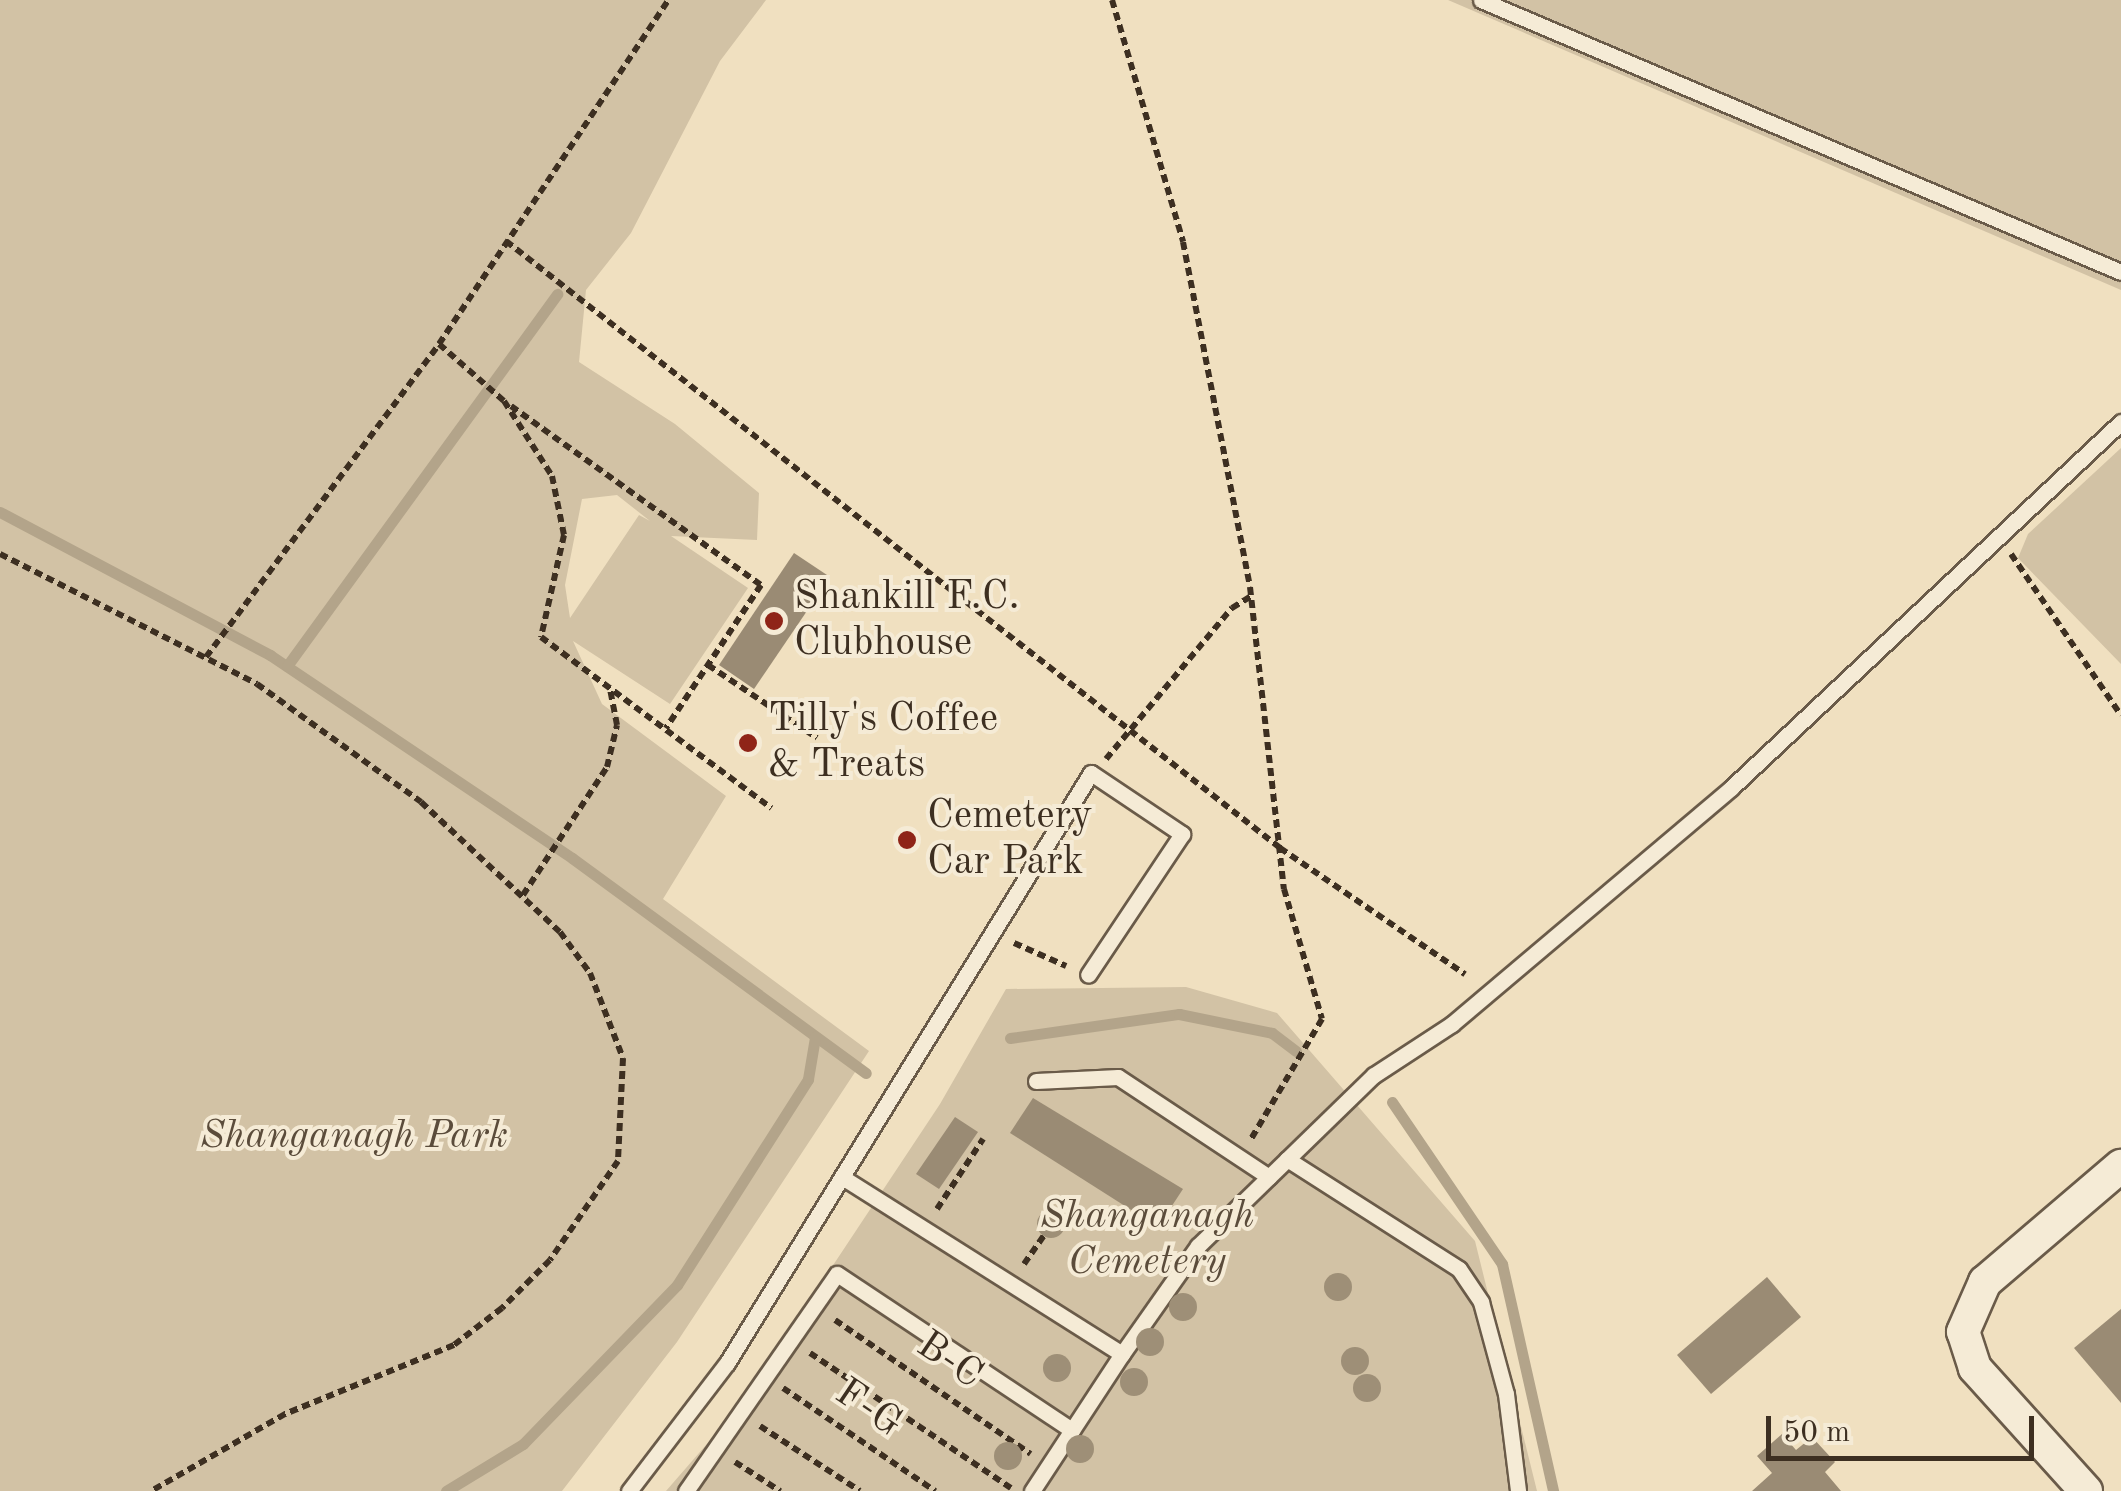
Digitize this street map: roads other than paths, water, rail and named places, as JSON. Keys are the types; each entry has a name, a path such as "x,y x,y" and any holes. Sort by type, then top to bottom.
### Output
{"street":[{"path":"2086,1491 1976,1368 1963,1332 1985,1282 2121,1166"}],"lane":[{"path":"1480,0 2121,272"},
{"path":"1032,1491 1198,1246 1374,1076 1452,1024 1731,788 2121,422"},
{"path":"629,1491 727,1363 1091,772 1182,834 1088,974"},
{"path":"1036,1081 1118,1076 1269,1177"},
{"path":"1288,1159 1459,1268 1482,1302 1501,1376 1518,1491"},
{"path":"842,1177 1122,1354"},
{"path":"686,1491 837,1274 1072,1430"}],"waterway":[{"path":"287,666 557,294"},
{"path":"0,512 270,655 572,858 866,1073"},
{"path":"1010,1038 1179,1014 1272,1033 1296,1051"},
{"path":"446,1491 523,1444 677,1285 808,1079 815,1037"},
{"path":"1392,1102 1502,1264 1553,1491"}],"place":[{"name":"Shankill F.C. Clubhouse","path":"774,621"},
{"name":"Tilly's Coffee & Treats","path":"748,743"},
{"name":"Cemetery Car Park","path":"907,840"}],"park label":[{"name":"Shanganagh Park","path":"354,1137"},
{"name":"Shanganagh Cemetery","path":"1147,1240"}]}
